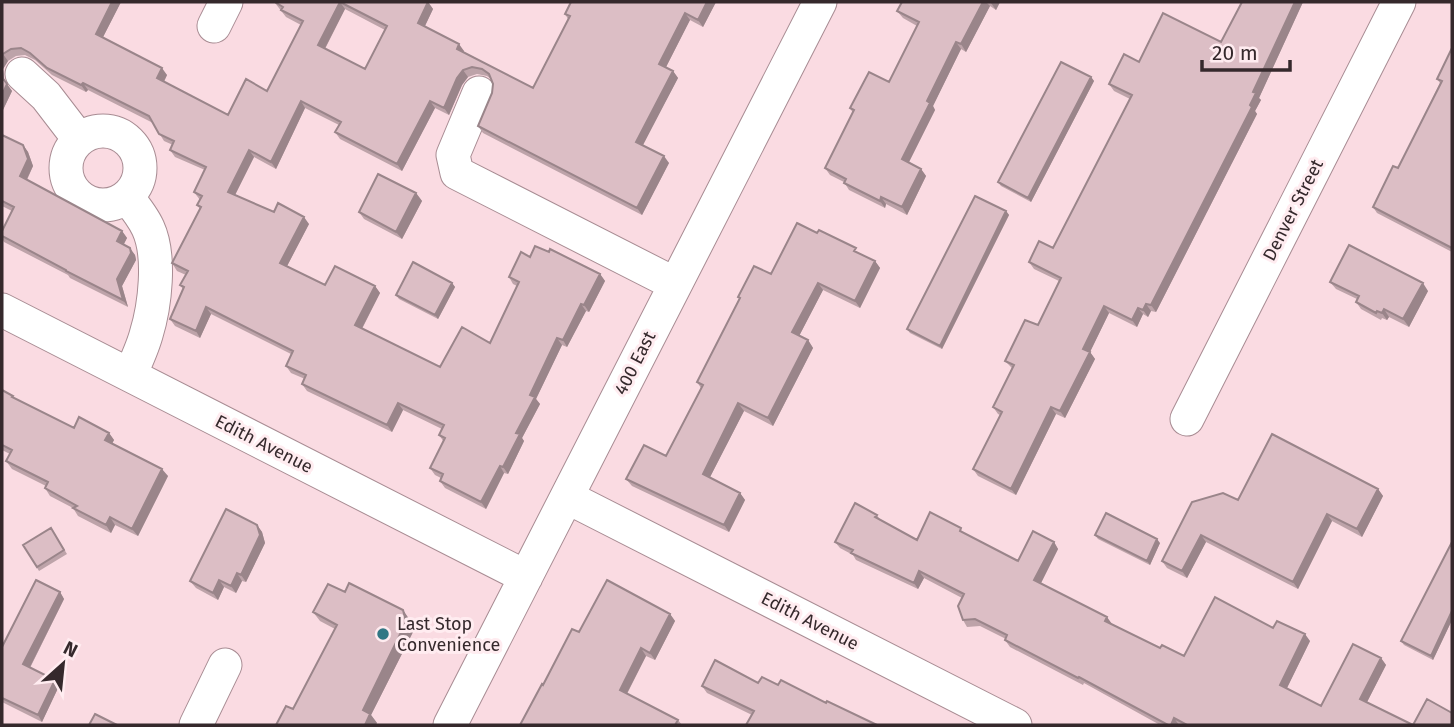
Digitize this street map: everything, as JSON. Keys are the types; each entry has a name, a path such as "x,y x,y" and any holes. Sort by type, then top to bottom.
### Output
{"street":[{"name":"400 East","path":"450,725 820,2"},
{"name":"Denver Street","path":"1186,419 1399,2"},
{"path":"22,74 46,96 79,139"},
{"path":"480,93 453,155 457,173 675,284"},
{"path":"112,132 132,144 140,165 139,177 135,188 127,197 116,204 103,206 90,204 78,197 65,174 65,161 70,149 79,139 89,133 112,132"},
{"path":"127,197 149,230 155,257 150,323 130,375"},
{"name":"Edith Avenue","path":"2,310 526,577"},
{"name":"Edith Avenue","path":"567,497 1015,725"},
{"path":"196,725 225,665"}],"building":[{"path":"2,2 112,2 96,34 162,68 157,78 228,115 246,79 267,91 303,21 281,10 283,7 275,2 340,2 428,2 418,23 459,44 457,49 533,88 570,16 565,14 571,2 707,2 698,20 685,13 659,64 673,71 636,142 664,156 637,208 478,126 493,84 489,74 472,67 463,70 457,78 444,108 430,101 397,164 335,132 341,122 301,101 271,162 249,150 228,192 274,212 278,203 304,217 280,263 325,285 335,266 375,286 355,325 440,367 462,327 490,343 519,282 509,277 521,252 530,257 535,246 549,252 550,249 600,274 563,340 557,338 530,395 535,397 516,433 520,434 481,502 440,481 443,474 430,468 445,438 439,435 444,425 398,403 387,425 302,384 306,375 286,366 293,351 206,307 196,331 170,319 184,287 180,285 188,271 172,263 201,207 197,205 202,196 194,192 206,167 170,150 174,141 159,134 149,116 47,68 21,48 11,49 2,56","holes":["340,2 387,26 365,69 318,45"]},
{"path":"902,2 983,2 961,44 956,42 902,159 921,169 902,207 881,197 880,201 844,183 846,179 825,168 854,110 850,108 869,72 889,82 919,22 897,11"},
{"path":"1242,2 1295,2 1253,92 1256,93 1250,105 1252,107 1151,305 1146,304 1143,310 1138,308 1132,320 1104,306 1083,349 1090,352 1060,411 1051,407 1011,489 973,469 1002,412 993,407 1014,365 1005,361 1025,320 1038,325 1061,278 1029,262 1039,241 1053,248 1132,95 1109,84 1124,54 1139,62 1163,13 1221,42"},
{"path":"1452,48 1452,248 1373,207 1393,166 1398,168 1442,81 1437,79"},
{"path":"1061,62 1091,77 1028,198 998,182"},
{"path":"2,77 7,84 2,95"},
{"path":"2,135 23,145 28,159 20,176 122,231 117,241 130,248 131,253 117,279 123,300 2,236 14,207 2,201"},
{"path":"378,174 416,193 396,232 359,212"},
{"path":"975,196 1006,211 940,346 907,329"},
{"path":"797,223 817,233 819,230 856,248 854,251 875,261 855,301 818,283 792,332 808,340 768,418 738,403 703,474 740,493 724,525 626,479 644,445 666,456 703,385 697,382 754,266 771,274"},
{"path":"1349,245 1423,283 1403,319 1384,309 1382,313 1376,313 1356,302 1359,296 1330,282"},
{"path":"413,262 452,283 435,315 396,295"},
{"path":"2,390 74,428 79,417 109,433 105,440 162,469 132,529 110,517 106,525 73,508 77,506 45,488 48,482 6,461 12,450 2,445"},
{"path":"1272,434 1378,489 1357,529 1327,514 1293,582 1201,535 1182,571 1162,561 1192,502 1223,493 1238,500"},
{"path":"855,503 917,540 930,512 1018,561 1033,531 1054,542 1034,580 1107,617 1105,621 1160,648 1162,645 1184,656 1215,597 1273,628 1277,621 1305,634 1280,685 1321,706 1353,644 1381,658 1360,699 1413,725 1187,725 1174,718 1171,725 1168,725 1005,640 1007,635 975,619 963,620 958,606 964,594 919,571 914,583 851,553 853,550 835,542"},
{"path":"226,509 257,525 260,535 241,575 237,573 231,586 219,580 213,593 190,581"},
{"path":"1106,513 1157,539 1147,561 1095,535"},
{"path":"51,528 64,550 37,567 23,545"},
{"path":"1452,542 1452,611 1431,656 1401,641"},
{"path":"36,580 60,592 23,664 55,680 38,715 2,698 2,644"},
{"path":"607,580 670,614 650,653 641,648 620,690 678,720 675,725 520,725 572,629 579,632"},
{"path":"349,583 403,610 406,622 363,710 370,714 365,725 276,725 286,706 293,709 337,625 313,612 328,584 345,592"},
{"path":"715,660 758,683 762,677 778,685 781,680 877,725 746,725 754,711 702,686"},
{"path":"1427,699 1452,713 1452,725 1413,725"},
{"path":"95,714 117,725 89,725"}],"place":[{"name":"Last Stop Convenience","path":"383,634"}]}
